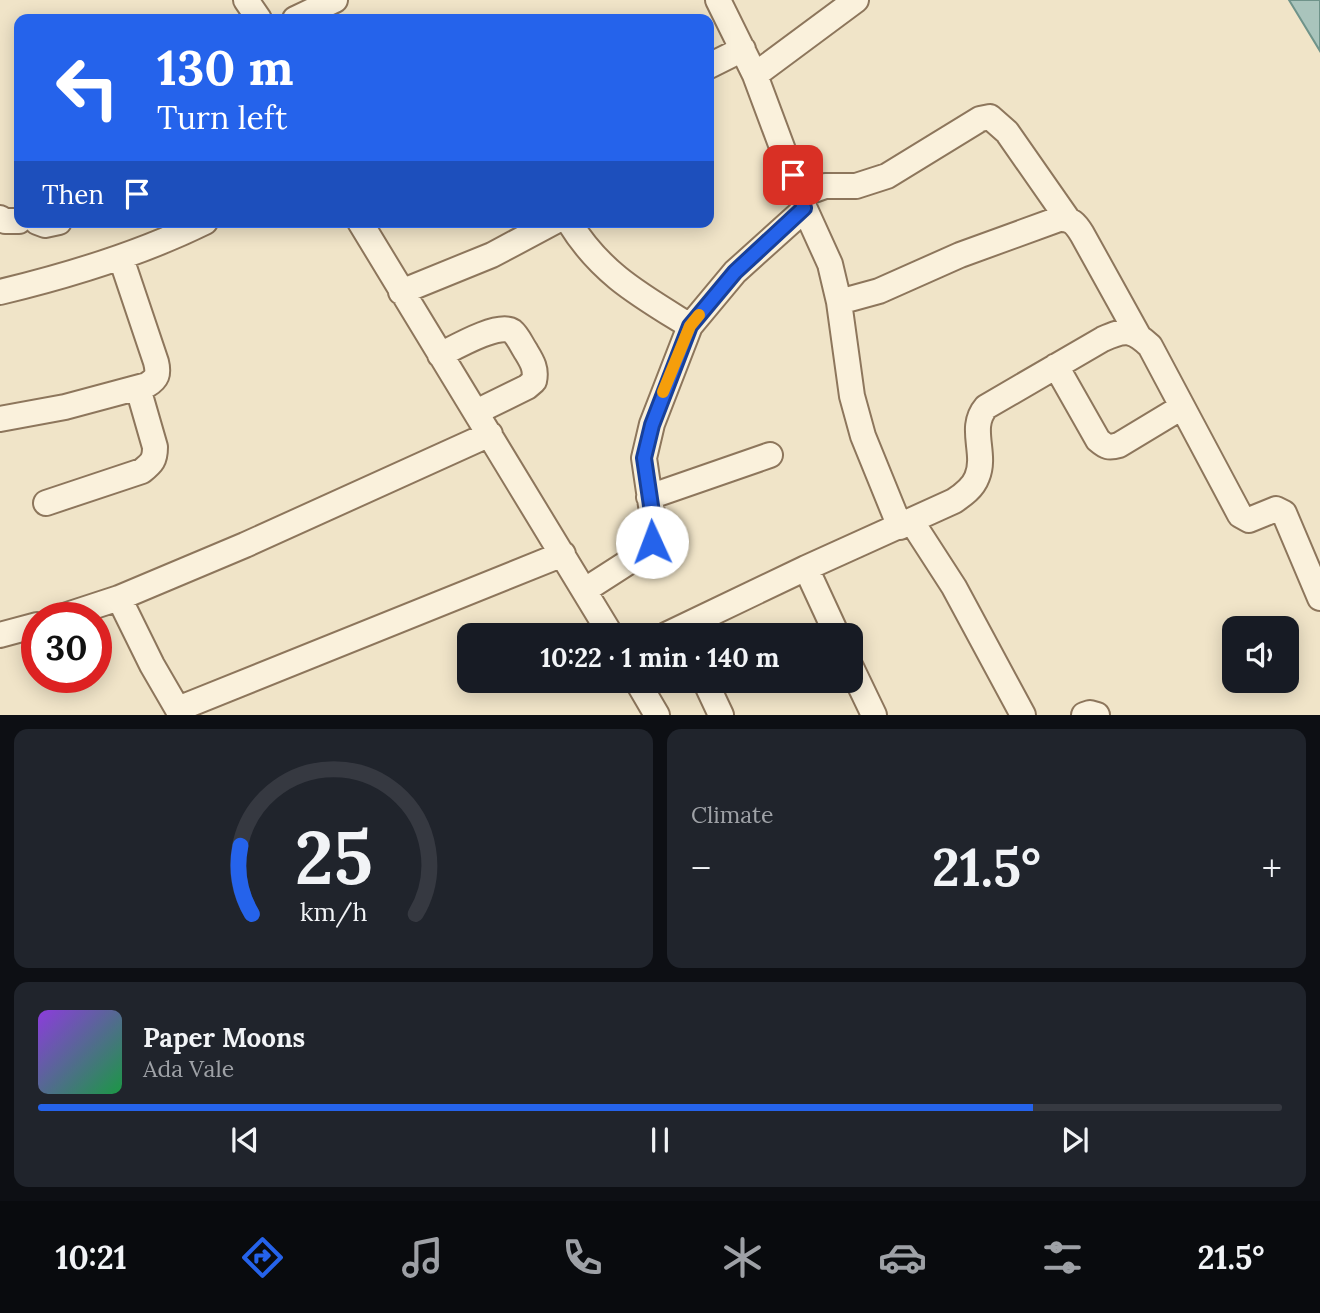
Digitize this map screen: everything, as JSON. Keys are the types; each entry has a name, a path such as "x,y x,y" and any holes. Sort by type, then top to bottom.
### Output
{"street":[{"path":"306,14 335,0"},
{"path":"718,0 755,75 802,202 830,264 839,302 852,396 863,436 906,524 954,587 1023,715"},
{"path":"755,75 856,0"},
{"path":"714,64 743,49"},
{"path":"584,590 641,554 652,542 654,526 644,458 652,425 690,326 735,272 802,202 825,186 856,186 887,176 980,118 990,117 1007,132 1067,219 1075,224 1082,234 1138,335 1150,346 1240,515 1249,520 1276,509 1283,513 1320,598"},
{"path":"839,302 879,291 971,251 1059,219 1067,219"},
{"path":"0,292 67,276 121,258 191,228"},
{"path":"364,228 604,623"},
{"path":"401,292 492,255 543,228"},
{"path":"573,228 607,271 690,326"},
{"path":"0,419 65,407 138,388 156,379 159,371 121,258"},
{"path":"440,355 494,330 505,328 519,339 534,366 534,380 527,387 477,412"},
{"path":"697,623 806,568 954,501 970,489 978,477 980,461 977,424 979,415 986,407 1121,331 1138,335"},
{"path":"1056,366 1098,440 1111,448 1182,407"},
{"path":"46,503 142,471 152,463 155,447 138,388"},
{"path":"107,602 245,545 490,434"},
{"path":"649,496 770,455"},
{"path":"119,598 152,666 179,712 563,554"},
{"path":"806,568 831,623"},
{"path":"0,635 21,629"},
{"path":"863,692 874,715"},
{"path":"644,693 657,715"},
{"path":"711,693 721,715"},
{"path":"1084,715 1097,715"}],"water":[{"path":"1289,0 1320,0 1320,51"}],"slow traffic":[{"path":"663,392 690,326 699,315"}],"route":[{"path":"652,542 654,526 644,458 652,425 676,358 690,326 735,272 804,208 793,175"}]}
